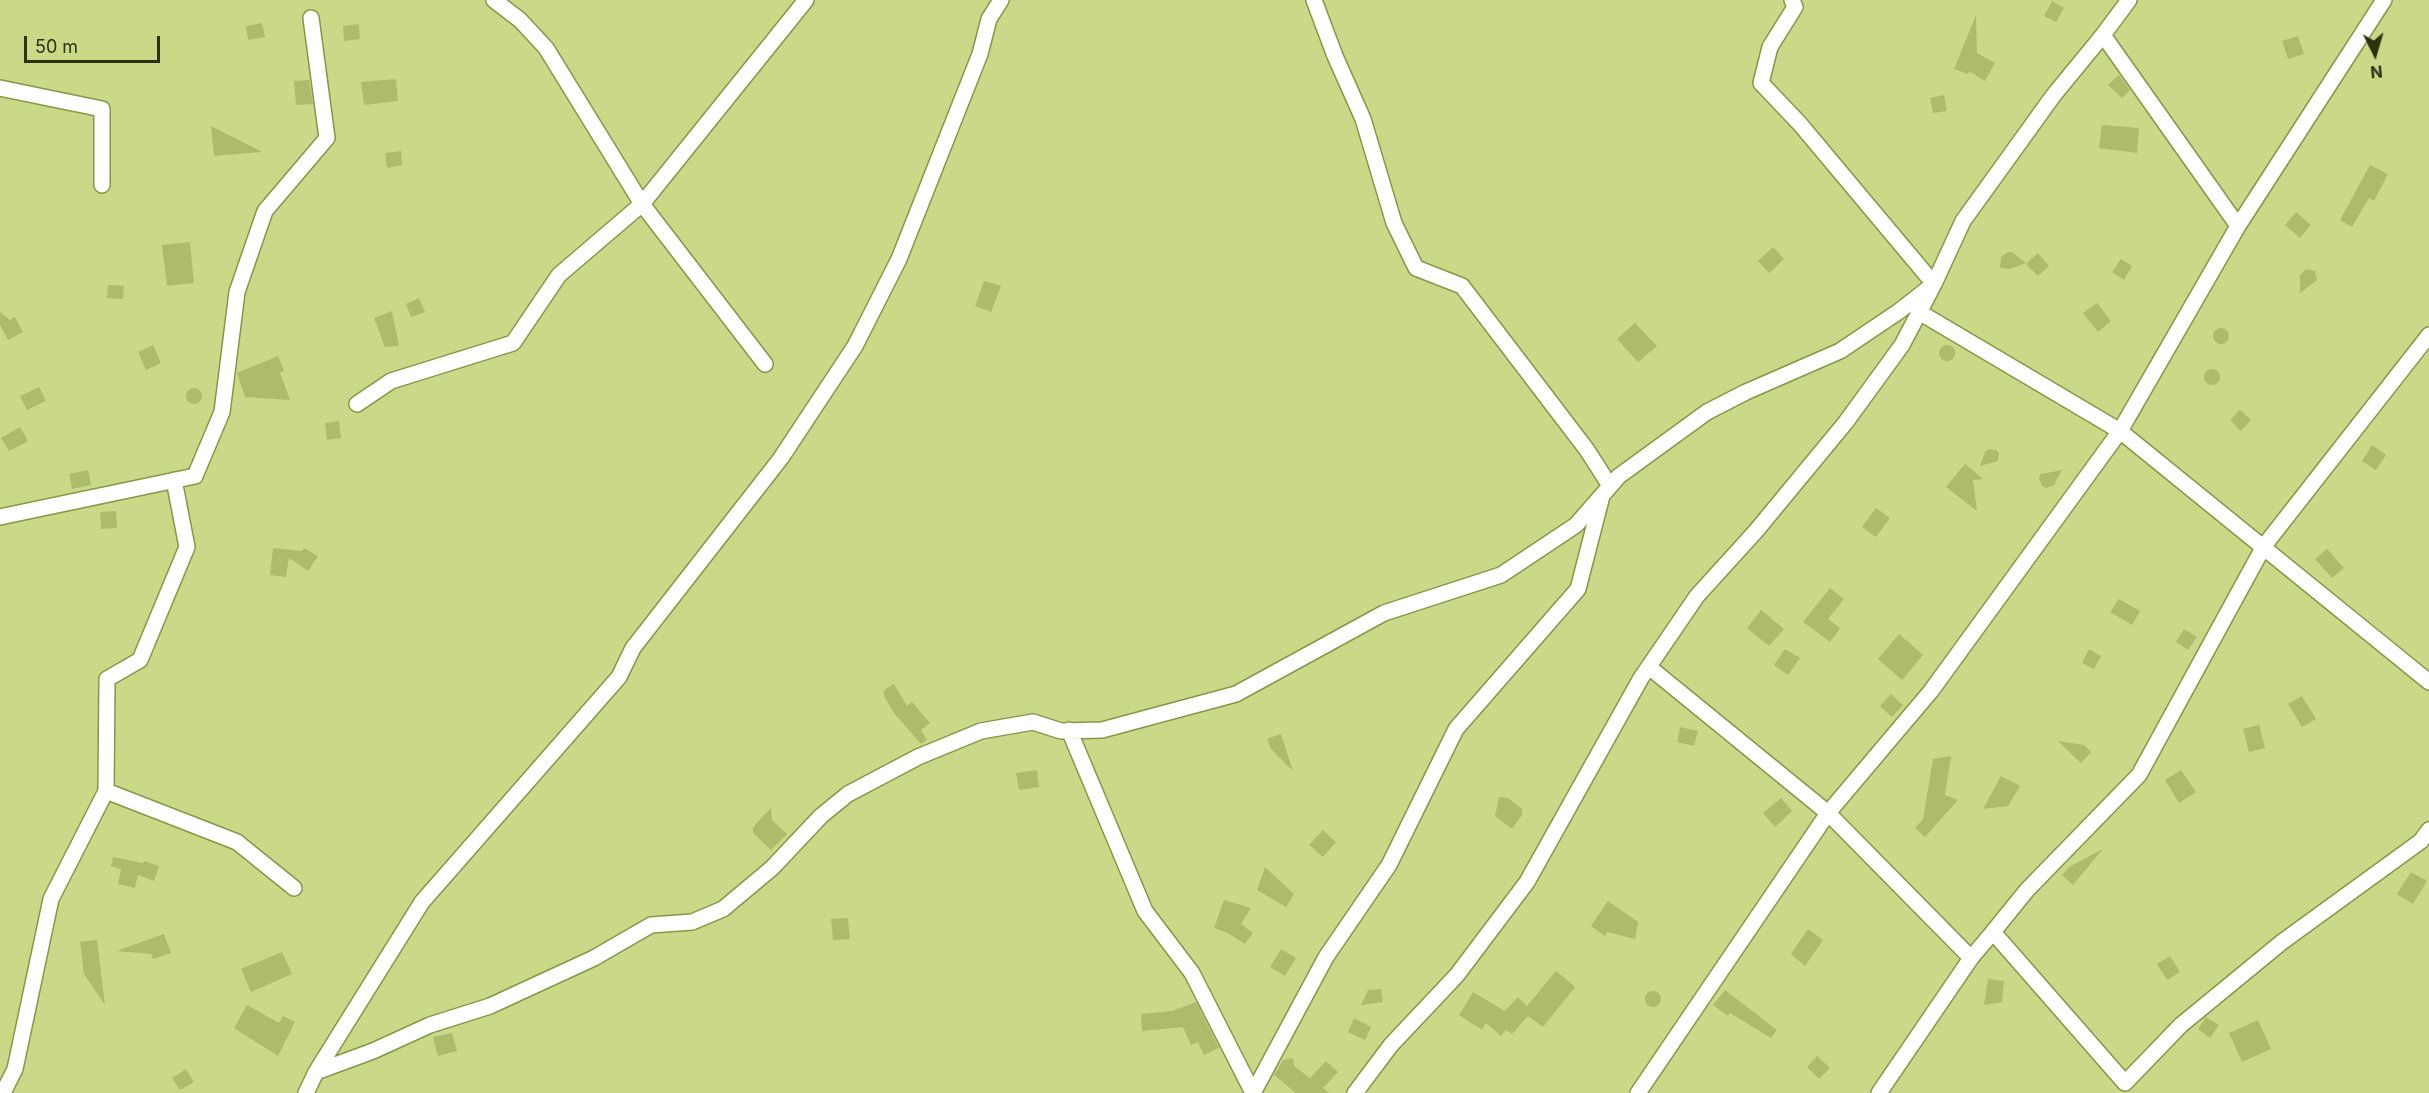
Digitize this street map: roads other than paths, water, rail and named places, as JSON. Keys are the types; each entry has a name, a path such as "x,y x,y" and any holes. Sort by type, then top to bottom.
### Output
{"street":[{"path":"494,0 520,20 546,48 642,204 765,364"},
{"path":"357,404 391,381 513,343 559,275 642,204 806,0"},
{"path":"306,1093 316,1072 422,902 619,677 633,648 781,458 855,346 899,259 980,54 988,19 1000,0"},
{"path":"1253,1093 1326,957 1389,866 1456,729 1578,590 1606,489 1587,450 1462,286 1416,268 1394,223 1363,120 1314,0"},
{"path":"1792,0 1795,7 1770,47 1761,82 1934,284"},
{"path":"1356,1093 1391,1045 1457,975 1527,882 1649,667 1697,596 1756,531 1846,422 1902,345 1963,221 2053,96 2129,0"},
{"path":"1638,1093 1828,813 1931,691 2120,431 2238,226 2384,0"},
{"path":"0,517 195,476 222,412 237,292 265,211 327,138 310,18"},
{"path":"2103,35 2238,226"},
{"path":"0,88 102,109 102,185"},
{"path":"316,1072 373,1051 430,1025 490,1006 594,958 651,925 692,922 723,909 772,868 821,816 848,794 918,757 981,731 1033,723 1061,731 1102,730 1236,694 1384,613 1501,575 1576,525 1619,476 1707,412 1746,392 1840,351 1898,312 1934,284"},
{"path":"1919,312 2120,431 2429,682"},
{"path":"1879,1093 1971,958 2027,890 2139,775 2264,546 2429,335"},
{"path":"3,1093 15,1069 51,899 106,791 107,679 140,660 187,547 174,480"},
{"path":"1649,667 1828,813 1971,958"},
{"path":"1069,730 1145,911 1192,973 1253,1093"},
{"path":"106,791 237,842 294,888"},
{"path":"1993,932 2125,1083 2181,1025 2283,942 2421,841 2429,830"}]}
